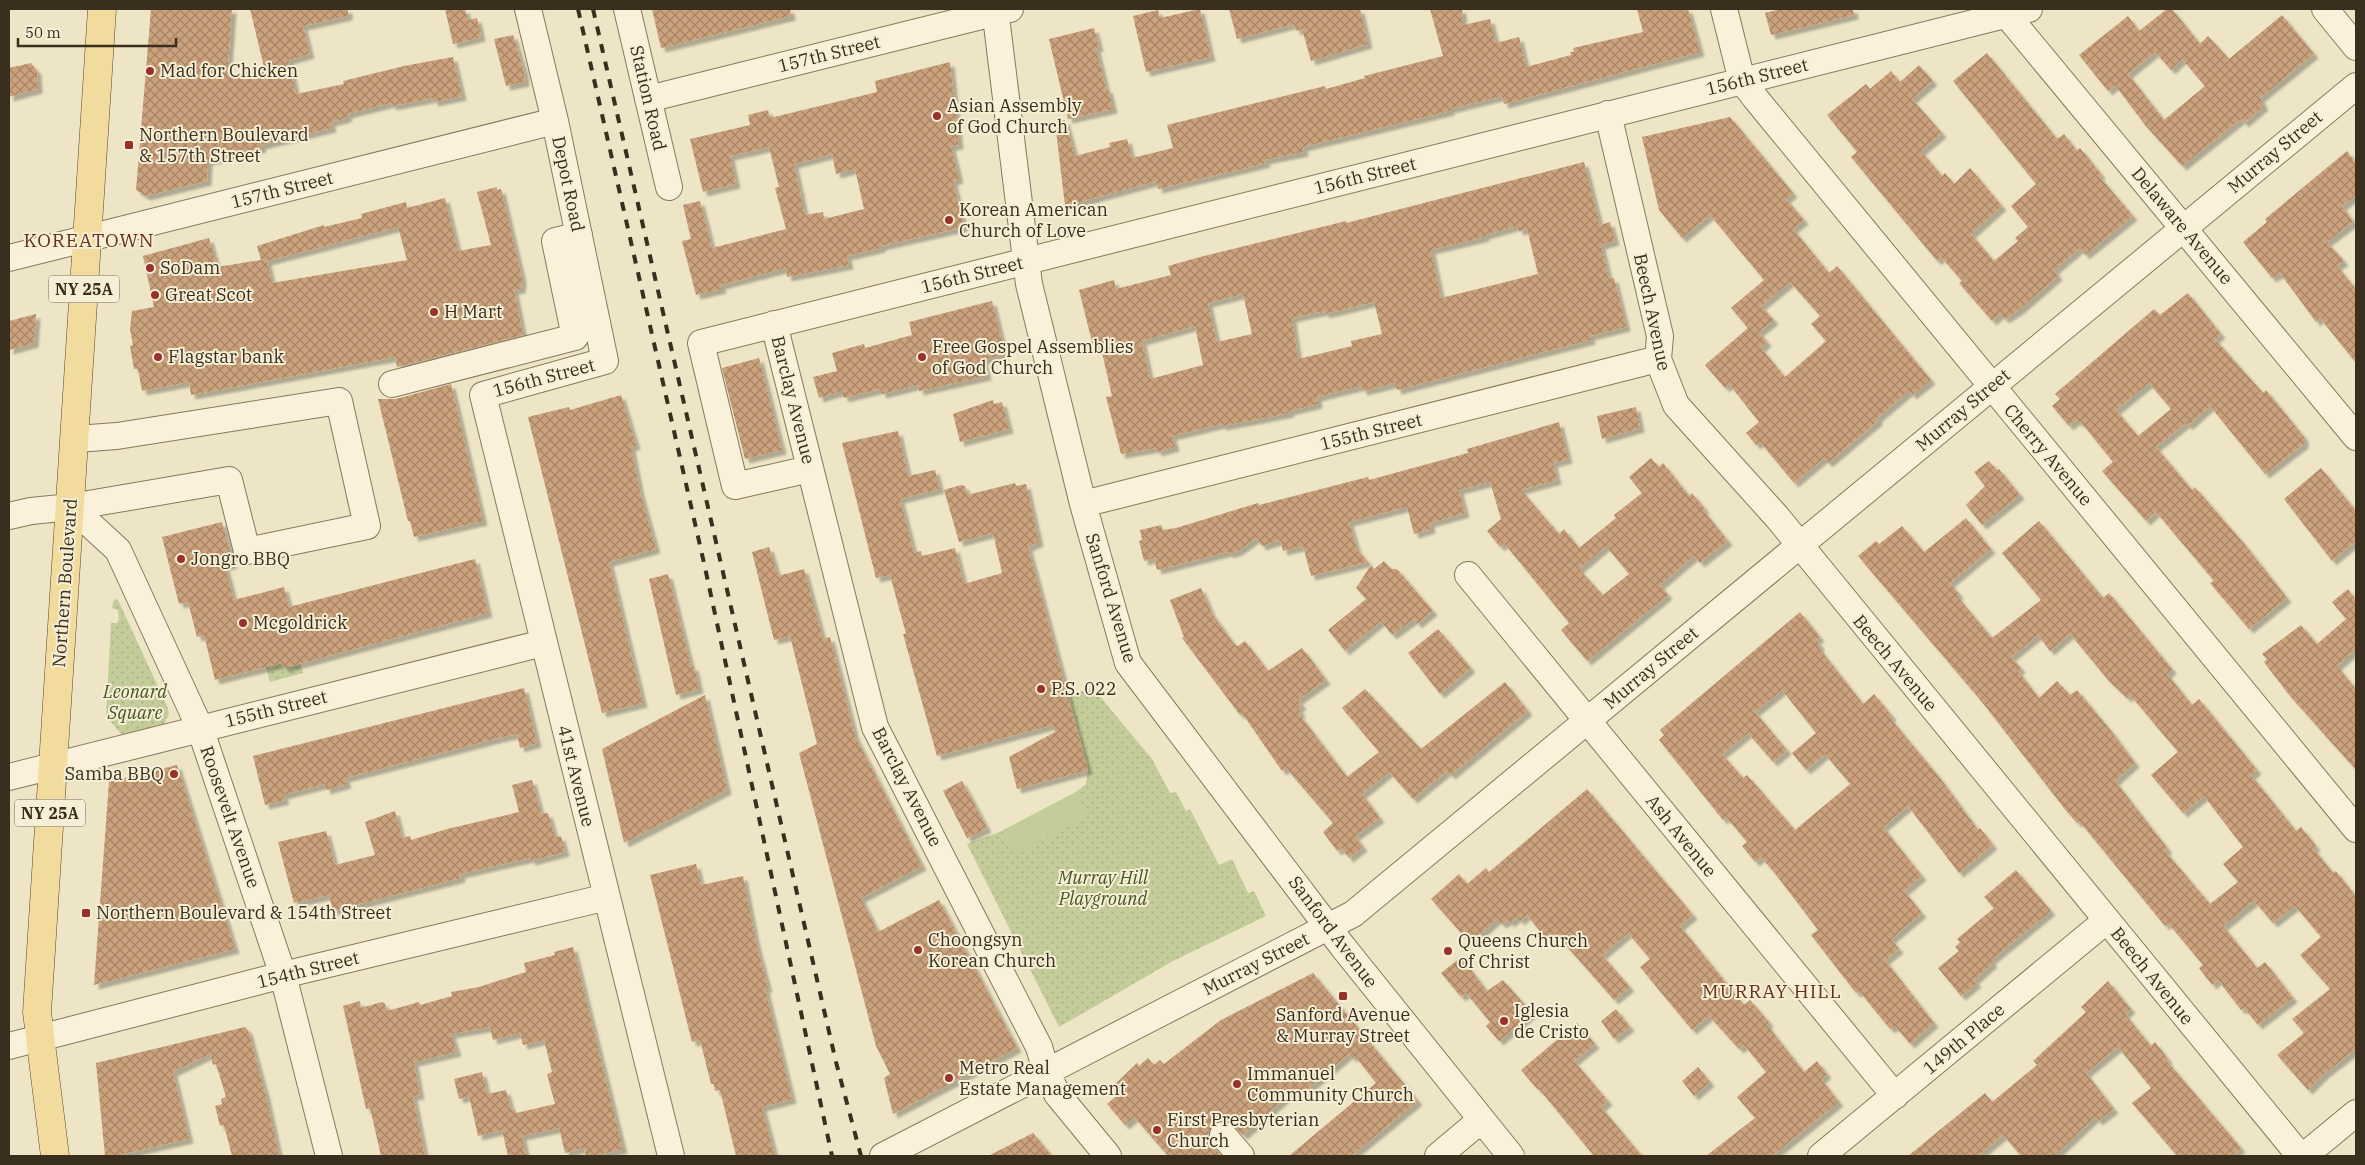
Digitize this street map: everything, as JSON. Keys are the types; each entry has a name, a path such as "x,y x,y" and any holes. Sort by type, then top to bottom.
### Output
{"main road":[{"name":"Northern Boulevard","path":"55,1156 36,1012 76,439 102,9"}],"street":[{"name":"Depot Road","path":"528,9 555,121 605,361"},
{"name":"Station Road","path":"627,9 670,188"},
{"path":"1724,9 1742,81"},
{"path":"2325,9 2356,47"},
{"name":"157th Street","path":"648,99 1000,10"},
{"name":"Sanford Avenue","path":"1000,10 1025,262 1083,504 1128,664 1328,927 1511,1156"},
{"name":"156th Street","path":"810,469 736,486 700,343 2017,12"},
{"name":"Delaware Avenue","path":"2017,12 2184,228 2356,437"},
{"name":"Cherry Avenue","path":"1742,81 2356,829"},
{"name":"Murray Street","path":"883,1156 1353,914 2356,86"},
{"name":"Beech Avenue","path":"1608,114 1660,336 1658,359 1676,405 1777,517 2302,1156"},
{"name":"157th Street","path":"9,258 555,121"},
{"path":"392,384 575,337 555,241 579,235"},
{"name":"Barclay Avenue","path":"774,324 875,727 1040,1046 1046,1071 1057,1094 1108,1156"},
{"name":"155th Street","path":"1083,504 1658,359"},
{"name":"156th Street","path":"483,395 605,361"},
{"name":"41st Avenue","path":"483,395 671,1156"},
{"path":"9,516 229,480 247,550 367,526 339,401 117,436 76,439"},
{"name":"Roosevelt Avenue","path":"71,507 118,550 200,728 283,975 329,1156"},
{"name":"Ash Avenue","path":"1468,575 1895,1096"},
{"name":"155th Street","path":"9,777 543,643"},
{"name":"154th Street","path":"9,1046 283,975 607,898"},
{"name":"149th Place","path":"1821,1156 2107,920"},
{"path":"2302,1156 2356,1113"},
{"path":"1438,1156 1481,1120"},
{"path":"1224,1135 1241,1156"}],"green space":[{"name":"Leonard Square","path":"114,599 118,600 169,714 164,724 122,735 106,716 111,623 117,623 119,619 118,610 112,608"},
{"path":"282,663 284,668 300,663 303,673 270,682 266,667"},
{"name":"Murray Hill Playground","path":"1093,688 1152,759 1170,793 1176,792 1186,811 1190,809 1219,865 1232,859 1248,893 1254,891 1266,916 1173,961 1059,1027 967,844 1002,831 1076,792 1086,784 1088,770 1068,695"},
{"path":"1076,792 1089,816 1014,855 1002,831"}],"building":[{"path":"151,9 232,9 227,76 264,67 250,9 348,9 348,16 303,26 310,54 289,60 296,94 344,84 343,81 404,66 453,57 462,96 434,102 433,98 392,106 391,103 347,114 348,117 331,122 332,128 261,145 262,148 208,161 207,181 146,196 136,190"},
{"path":"445,9 465,9 468,20 477,18 481,37 453,44"},
{"path":"652,9 790,9 791,16 661,48"},
{"path":"1200,9 1211,57 1146,72 1133,16 1158,10 1160,18"},
{"path":"1229,9 1360,9 1368,44 1311,61 1302,29 1296,31 1294,24 1237,39"},
{"path":"1430,9 1462,9 1463,25 1490,19 1496,43 1519,37 1526,67 1571,55 1570,52 1574,52 1573,48 1643,32 1637,9 1688,9 1700,52 1504,104 1502,96 1450,109 1450,111 1303,147 1304,152 1265,160 1266,163 1242,169 1158,189 1157,183 1153,182 1065,206 1055,122 1065,120 1075,156 1110,147 1109,143 1127,139 1132,158 1173,148 1167,125 1325,86 1326,89 1365,78 1364,76 1443,56"},
{"path":"1781,9 1853,9 1854,15 1771,35 1765,13"},
{"path":"2167,9 2172,9 2200,44 2208,36 2229,59 2282,15 2314,54 2260,98 2264,106 2244,123 2241,119 2182,166 2145,125 2115,85 2108,91 2079,55 2128,16 2139,31","holes":["2155,52 2171,70 2182,59 2205,86 2164,120 2128,74"]},
{"path":"1094,28 1099,47 1096,48 1113,109 1068,119 1049,39"},
{"path":"513,35 524,71 525,82 506,86 494,39"},
{"path":"1987,53 2057,139 2064,134 2077,151 2080,148 2101,174 2099,176 2133,216 2085,255 2080,248 2054,270 2058,276 2020,309 2005,319 2000,314 1992,321 1959,283 1962,281 1941,257 1937,261 1851,157 1857,152 1827,115 1866,84 1870,89 1891,71 1900,82 1919,65 1933,81 1912,99 1942,133 1921,151 1942,176 1945,173 1954,184 1970,168 2002,206 1971,234 1994,261 2018,241 2015,238 2028,227 2011,206 2036,184 1953,81"},
{"path":"950,62 959,145 951,146 959,179 953,181 964,227 881,246 881,248 847,256 849,265 787,277 786,268 721,285 722,289 696,295 682,241 691,239 683,205 700,201 712,248 786,229 775,188 779,187 769,147 730,156 736,184 703,192 690,139 750,125 748,115 768,110 770,118 877,92 875,81","holes":["832,154 836,174 855,169 864,209 824,219 823,212 805,215 794,164"]},
{"path":"31,63 37,71 38,89 9,97 9,68"},
{"path":"1730,117 1793,193 1786,199 1804,220 1793,229 1829,273 1837,266 1931,380 1912,395 1909,391 1877,418 1879,420 1828,463 1824,458 1794,483 1760,442 1756,445 1746,433 1759,422 1729,384 1725,388 1705,365 1748,328 1731,308 1764,280 1710,215 1682,238 1659,210 1642,137","holes":["1790,282 1820,316 1811,324 1826,341 1785,377 1761,348 1767,342 1759,332 1774,320 1761,306"]},
{"path":"2347,151 2356,163 2356,195 2342,206 2353,222 2327,242 2344,261 2337,266 2356,289 2356,363 2320,318 2316,322 2280,273 2272,278 2243,242 2267,222 2265,219"},
{"path":"1584,162 1600,225 1610,222 1615,241 1601,245 1609,279 1614,278 1626,327 1590,336 1591,340 1397,390 1395,383 1363,391 1361,386 1317,397 1318,404 1289,411 1290,413 1222,426 1221,424 1172,436 1175,447 1157,452 1156,448 1121,454 1106,397 1112,396 1100,344 1093,346 1079,290 1114,280 1116,289 1171,275 1168,266 1346,221 1346,223","holes":["1517,226 1519,231 1527,229 1538,274 1441,298 1431,250 1485,237 1485,235","1243,294 1252,334 1217,342 1208,303","1374,302 1382,334 1351,341 1352,346 1298,359 1292,318 1324,311 1325,314","1195,326 1203,365 1150,379 1142,341"]},
{"path":"497,187 497,190 501,189 522,278 521,289 514,290 523,335 397,367 395,357 191,395 189,382 142,391 138,369 134,369 130,346 133,345 130,329 132,311 154,307 143,256 209,238 217,267 261,260 257,246 324,225 324,227 362,218 361,214 406,202 407,208 445,198 458,251 491,245 477,192","holes":["398,227 407,260 272,283 267,261"]},
{"path":"2188,293 2221,334 2215,339 2263,393 2266,390 2304,437 2304,444 2265,474 2210,406 2188,426 2186,423 2156,447 2192,490 2195,487 2246,546 2287,598 2249,629 2210,583 2214,581 2156,512 2146,521 2102,471 2113,462 2080,421 2078,423 2076,420 2069,426 2052,406 2060,399 2055,394 2154,309 2160,315","holes":["2149,383 2171,409 2138,436 2116,410"]},
{"path":"992,301 1005,354 983,360 987,376 919,391 918,385 882,394 880,389 844,398 842,391 819,398 813,377 837,371 832,353 864,344 865,348 912,335 909,322"},
{"path":"36,314 34,343 9,350 9,321"},
{"path":"759,358 782,450 745,459 722,368"},
{"path":"451,384 483,521 414,537 410,521 408,521 378,399 396,399"},
{"path":"621,395 636,445 631,447 640,492 656,549 609,562 643,703 602,713 528,417 569,407 570,410"},
{"path":"993,400 994,404 1002,402 1009,429 960,442 953,414"},
{"path":"1636,407 1640,428 1602,439 1597,416"},
{"path":"1559,422 1568,459 1553,463 1557,480 1521,490 1559,534 1564,529 1579,548 1616,518 1614,515 1642,493 1629,477 1651,458 1659,467 1663,463 1689,496 1692,493 1728,541 1700,563 1694,556 1660,585 1668,595 1587,661 1561,630 1569,623 1504,543 1500,547 1487,531 1501,519 1490,482 1459,490 1465,513 1430,523 1431,529 1414,534 1407,507 1349,522 1357,549 1368,562 1311,576 1303,546 1283,551 1280,540 1262,546 1256,538 1238,551 1157,570 1154,558 1144,561 1139,541 1142,540 1140,530 1161,525 1163,530 1176,528 1258,503 1259,505 1368,477 1369,480 1468,453 1467,449","holes":["1606,546 1629,574 1603,595 1579,569"]},
{"path":"898,431 908,476 935,470 940,489 900,499 914,553 921,551 922,556 955,548 964,584 1002,573 993,533 959,542 944,490 961,485 965,486 967,495 1015,483 1016,486 1026,484 1039,542 1028,547 1088,770 1017,789 1009,757 1055,732 1053,725 937,756 903,634 906,634 890,575 876,578 842,443"},
{"path":"1989,461 1997,470 1999,469 2020,495 1982,525 1966,505 1985,486 1974,472"},
{"path":"2321,468 2356,511 2356,541 2332,561 2284,499"},
{"path":"1966,518 1991,549 1950,583 1959,594 1957,596 1992,638 2041,600 2002,553 2039,521 2103,598 2109,593 2172,669 2167,674 2192,705 2199,699 2257,770 2251,775 2296,831 2301,827 2316,846 2313,848 2333,873 2336,871 2356,897 2356,1049 2324,1074 2308,1090 2277,1055 2304,1033 2292,1019 2330,989 2300,955 2321,937 2295,906 2273,923 2254,901 2223,926 2257,968 2265,962 2293,998 2258,1025 2244,1008 2241,1010 2218,980 2212,985 2199,968 2203,965 2168,923 2165,926 2079,821 2077,823 2064,808 1982,702 1858,556 1876,541 1879,544 1902,526 1924,552","holes":["2070,634 2109,681 2127,698 2130,695 2178,752 2151,775 2183,813 2204,796 2243,847 2223,864 2238,882 2210,904 2165,851 2168,849 2115,781 2135,763 2112,732 2077,690 2070,695 2057,681 2039,698 2018,671 2021,668 2011,657 2038,635 2050,651"]},
{"path":"222,522 233,564 225,566 234,600 284,587 289,607 475,559 488,613 284,668 282,663 215,680 204,635 197,637 188,602 179,604 162,537"},
{"path":"769,547 778,576 804,569 823,639 830,637 855,736 922,866 861,898 878,932 939,900 1017,1048 893,1114 884,1078 890,1074 876,1046 799,753 817,744 790,636 774,640 752,552"},
{"path":"1384,561 1391,569 1397,569 1433,611 1417,624 1414,619 1392,635 1381,621 1345,651 1328,630 1366,599 1356,588 1371,565 1374,569"},
{"path":"668,574 691,667 694,666 699,689 676,695 649,579"},
{"path":"1201,588 1211,612 1234,644 1238,646 1245,641 1268,671 1302,648 1326,680 1298,700 1302,705 1298,708 1301,712 1299,714 1347,777 1379,752 1342,708 1365,689 1421,749 1505,682 1528,711 1451,775 1447,771 1413,799 1389,772 1362,794 1380,818 1355,836 1363,847 1349,858 1341,848 1337,851 1323,832 1333,823 1286,768 1282,771 1242,713 1240,715 1182,638 1184,637 1170,600"},
{"path":"2348,589 2356,600 2356,649 2337,666 2356,689 2356,770 2290,696 2264,662 2267,659 2262,654 2301,625 2317,644 2346,619 2332,602"},
{"path":"1800,612 1820,637 1816,640 1820,645 1819,648 1863,704 1874,694 1892,716 1890,718 1940,778 1978,830 1980,828 1993,845 1959,873 1908,806 1883,827 1922,876 1904,891 1922,913 1891,939 1899,949 1885,960 1934,1023 1910,1044 1895,1026 1890,1029 1859,991 1856,993 1811,935 1818,930 1761,857 1755,862 1742,846 1747,842 1726,817 1723,820 1659,740 1664,735 1660,730","holes":["1782,690 1816,733 1792,753 1806,770 1825,754 1850,784 1795,830 1747,775 1743,778 1722,754 1748,733 1773,762 1787,750 1755,712"]},
{"path":"1438,629 1471,668 1440,694 1408,653"},
{"path":"524,688 537,743 520,748 517,734 499,738 345,778 347,784 326,790 325,784 283,795 285,800 265,805 253,756"},
{"path":"705,695 727,790 624,843 602,749"},
{"path":"177,765 235,949 94,985 109,782"},
{"path":"532,780 541,814 548,813 555,837 561,836 565,852 531,861 530,858 460,874 461,878 333,911 329,895 294,903 278,842 326,831 335,865 375,855 365,822 395,811 402,838 410,836 411,840 447,829 519,812 512,785"},
{"path":"962,781 987,828 967,838 943,791"},
{"path":"1587,789 1693,915 1680,926 1744,1005 1750,1000 1769,1022 1767,1025 1804,1072 1817,1061 1827,1074 1821,1079 1839,1102 1772,1156 1706,1156 1755,1118 1737,1097 1766,1072 1744,1045 1739,1049 1709,1016 1692,1030 1640,967 1650,959 1628,933 1602,955 1630,987 1614,1000 1555,933 1547,940 1527,915 1520,921 1517,917 1510,923 1508,920 1502,924 1497,919 1470,943 1431,899 1459,874 1467,884 1486,868 1489,872"},
{"path":"696,864 701,885 743,876 756,943 768,988 765,988 792,1099 762,1107 775,1156 736,1156 720,1090 715,1091 714,1084 711,1084 700,1040 692,1042 650,875"},
{"path":"2016,870 2051,911 1991,960 1993,963 1974,980 1977,983 1961,996 1938,968 1959,951 1955,947 1960,942 1957,939 1994,908 1984,897"},
{"path":"573,947 623,1149 594,1156 586,1156 584,1148 565,1153 559,1128 522,1136 526,1156 508,1156 502,1130 478,1136 469,1096 459,1099 454,1079 482,1072 487,1094 506,1090 511,1110 515,1109 516,1113 555,1104 547,1074 552,1072 544,1040 523,1045 520,1033 493,1040 490,1027 451,1034 457,1052 414,1062 420,1095 413,1096 425,1156 381,1156 370,1108 366,1109 343,1006 360,1001 361,1008 382,1002 385,1004 387,1011 419,1002 420,1005 452,996 451,992 479,987 526,972 524,963 555,955 554,952"},
{"path":"1461,957 1487,991 1503,980 1532,1013 1499,1041 1486,1026 1490,1022 1466,993 1461,997 1441,973"},
{"path":"1313,973 1418,1101 1351,1156 1289,1156 1376,1083 1355,1056 1352,1058 1349,1054 1298,1097 1293,1091 1243,1135 1228,1121 1221,1120 1214,1123 1209,1130 1208,1138 1221,1156 1168,1156 1134,1117 1125,1125 1107,1104 1115,1097 1109,1090 1137,1063 1139,1066 1148,1058 1154,1065 1160,1060 1164,1064 1221,1020"},
{"path":"2108,981 2131,1009 2125,1014 2151,1046 2155,1042 2168,1059 2167,1061 2241,1148 2232,1156 2177,1156 2132,1103 2151,1088 2118,1047 2086,1073 2114,1109 2098,1121 2095,1117 2054,1156 2021,1156 2003,1135 1978,1156 1908,1156 1985,1093 1992,1102 2037,1065 2033,1061 2086,1012 2081,1007"},
{"path":"1616,1009 1630,1027 1614,1039 1601,1021"},
{"path":"1577,1023 1595,1044 1574,1061 1608,1101 1601,1107 1642,1156 1594,1156 1521,1070"},
{"path":"245,1027 248,1030 266,1096 279,1156 232,1156 224,1125 220,1126 215,1106 222,1104 221,1099 226,1097 216,1064 213,1065 210,1054 173,1072 189,1139 115,1156 105,1156 96,1063"},
{"path":"1698,1067 1710,1082 1694,1096 1682,1081"},
{"path":"1033,1133 1052,1156 988,1156"}],"railway":[{"path":"578,9 704,563 832,1156"},
{"path":"593,9 836,1062 861,1156"}],"place":[{"name":"Mad for Chicken","path":"150,71"},
{"name":"Asian Assembly of God Church","path":"937,116"},
{"name":"Northern Boulevard & 157th Street","path":"129,145"},
{"name":"Korean American Church of Love","path":"949,220"},
{"name":"SoDam","path":"150,268"},
{"name":"Great Scot","path":"155,295"},
{"name":"H Mart","path":"434,312"},
{"name":"Flagstar bank","path":"158,357"},
{"name":"Free Gospel Assemblies of God Church","path":"922,357"},
{"name":"Jongro BBQ","path":"181,559"},
{"name":"Mcgoldrick","path":"243,623"},
{"name":"P.S. 022","path":"1041,689"},
{"name":"Samba BBQ","path":"174,774"},
{"name":"Northern Boulevard & 154th Street","path":"86,913"},
{"name":"Choongsyn Korean Church","path":"918,950"},
{"name":"Queens Church of Christ","path":"1448,951"},
{"name":"Sanford Avenue & Murray Street","path":"1343,996"},
{"name":"Iglesia de Cristo","path":"1504,1021"},
{"name":"Metro Real Estate Management","path":"949,1078"},
{"name":"Immanuel Community Church","path":"1237,1084"},
{"name":"First Presbyterian Church","path":"1157,1130"}],"district":[{"name":"KOREATOWN","path":"89,240"},
{"name":"MURRAY HILL","path":"1772,991"}]}
